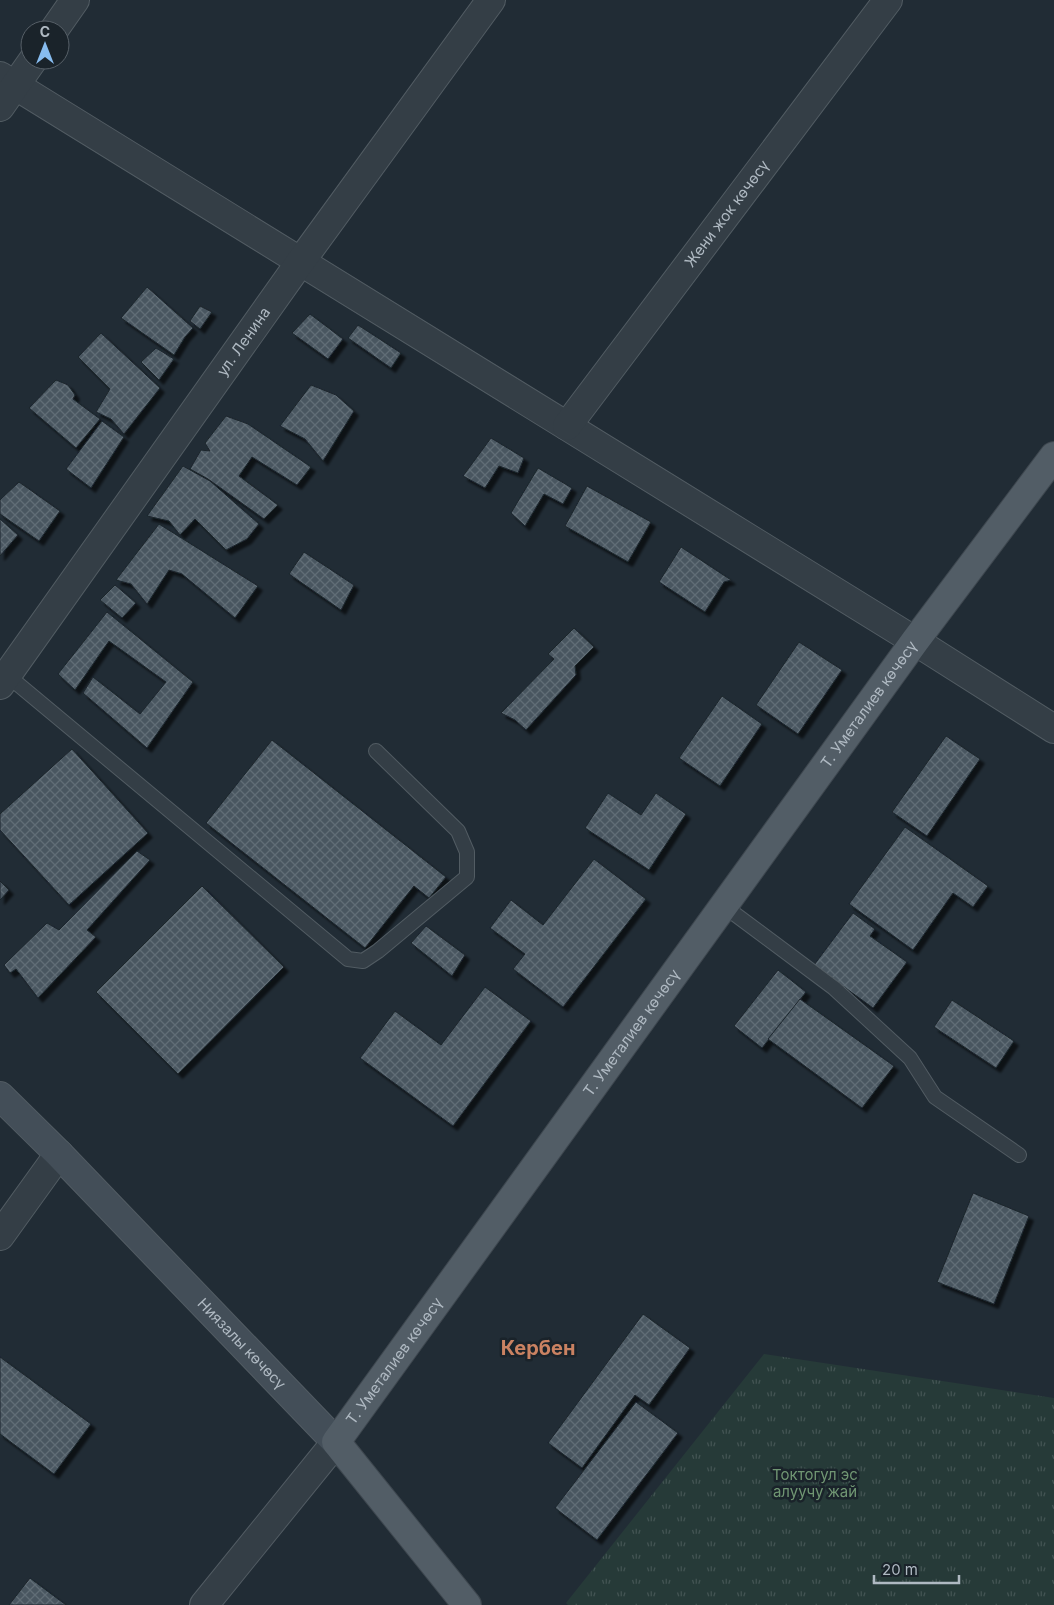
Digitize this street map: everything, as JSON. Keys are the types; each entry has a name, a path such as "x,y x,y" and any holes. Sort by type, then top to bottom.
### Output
{"main road":[{"name":"Т. Уметалиев көчөсү","path":"336,1442 915,641 1054,456"},
{"name":"Ниязалы көчөсү","path":"336,1442 468,1605"}],"street":[{"path":"61,20 75,0"},
{"name":"ул. Ленина","path":"4,680 301,261 492,0"},
{"name":"Жени жок көчөсү","path":"567,426 888,0"},
{"path":"0,107 8,81 21,70"},
{"path":"8,81 915,641 1054,729"},
{"name":"Ниязалы көчөсү","path":"0,1096 59,1154 336,1442"},
{"path":"0,1236 59,1154"},
{"name":"Т. Уметалиев көчөсү","path":"204,1605 336,1442"}],"lane":[{"path":"4,680 348,959 363,961 378,951 468,877 468,852 458,831 376,751"},
{"path":"724,906 834,988 910,1058 935,1097 1019,1155"}],"green space":[{"name":"Токтогул эс алуучу жай","path":"764,1354 1054,1398 1054,1605 568,1605 566,1603"}],"building":[{"path":"147,287 193,328 174,355 121,318"},
{"path":"200,306 212,312 200,329 190,321"},
{"path":"310,314 343,339 328,359 292,333"},
{"path":"358,325 401,353 391,368 348,338"},
{"path":"101,333 160,388 124,434 111,419 96,412 110,389 78,357"},
{"path":"156,348 174,359 159,380 141,362"},
{"path":"56,380 68,385 75,395 73,399 100,419 76,448 29,408"},
{"path":"311,385 336,395 354,411 323,461 305,439 280,426"},
{"path":"226,416 248,424 311,467 297,485 252,457 239,476 278,505 264,519 208,479 190,469 201,450 210,451 205,443"},
{"path":"102,421 124,437 91,488 66,469"},
{"path":"491,438 524,458 518,473 499,466 485,488 463,476"},
{"path":"183,466 210,481 259,524 247,539 226,550 195,519 180,535 169,521 147,516"},
{"path":"538,468 572,488 563,504 544,494 525,526 511,513"},
{"path":"19,482 60,511 39,541 0,514 0,500"},
{"path":"587,486 651,522 628,562 565,526"},
{"path":"0,519 18,535 0,556"},
{"path":"159,524 258,586 235,618 182,574 169,570 147,604 131,584 116,580"},
{"path":"681,547 731,580 724,582 705,612 659,582"},
{"path":"304,552 354,585 341,610 289,574"},
{"path":"115,585 136,603 122,618 100,600"},
{"path":"107,612 193,682 147,748 83,693 93,677 140,714 166,682 109,641 75,690 58,674"},
{"path":"574,628 594,647 575,666 576,675 526,730 515,720 501,713 554,659 548,654"},
{"path":"799,642 842,670 798,734 756,705"},
{"path":"722,696 762,724 720,786 679,758"},
{"path":"946,736 980,759 927,836 892,812"},
{"path":"272,740 446,877 429,898 414,886 365,948 206,823"},
{"path":"72,749 148,833 69,905 0,830 0,814"},
{"path":"608,793 641,815 656,793 686,814 649,870 585,828"},
{"path":"905,827 988,886 973,907 953,893 913,950 849,904"},
{"path":"137,851 150,860 87,930 96,937 38,998 16,969 10,973 4,965 47,923 59,930"},
{"path":"594,859 646,899 563,1007 513,969 525,954 490,928 511,900 543,925"},
{"path":"0,881 9,890 0,900"},
{"path":"202,886 284,967 178,1074 96,992"},
{"path":"853,913 875,929 870,936 907,962 873,1008 814,965"},
{"path":"426,926 465,955 452,976 411,943"},
{"path":"778,970 806,992 762,1048 734,1026"},
{"path":"485,987 531,1021 453,1126 360,1058 395,1011 441,1045"},
{"path":"800,999 894,1066 862,1108 768,1039"},
{"path":"952,1000 1014,1041 996,1068 934,1027"},
{"path":"973,1193 1029,1216 994,1304 937,1282"},
{"path":"643,1314 690,1348 649,1405 635,1395 582,1468 548,1443"},
{"path":"0,1357 91,1424 54,1474 0,1434"},
{"path":"636,1402 678,1433 597,1540 555,1508"},
{"path":"30,1578 66,1605 9,1605"}],"district":[{"name":"Кербен","path":"538,1348"}]}
